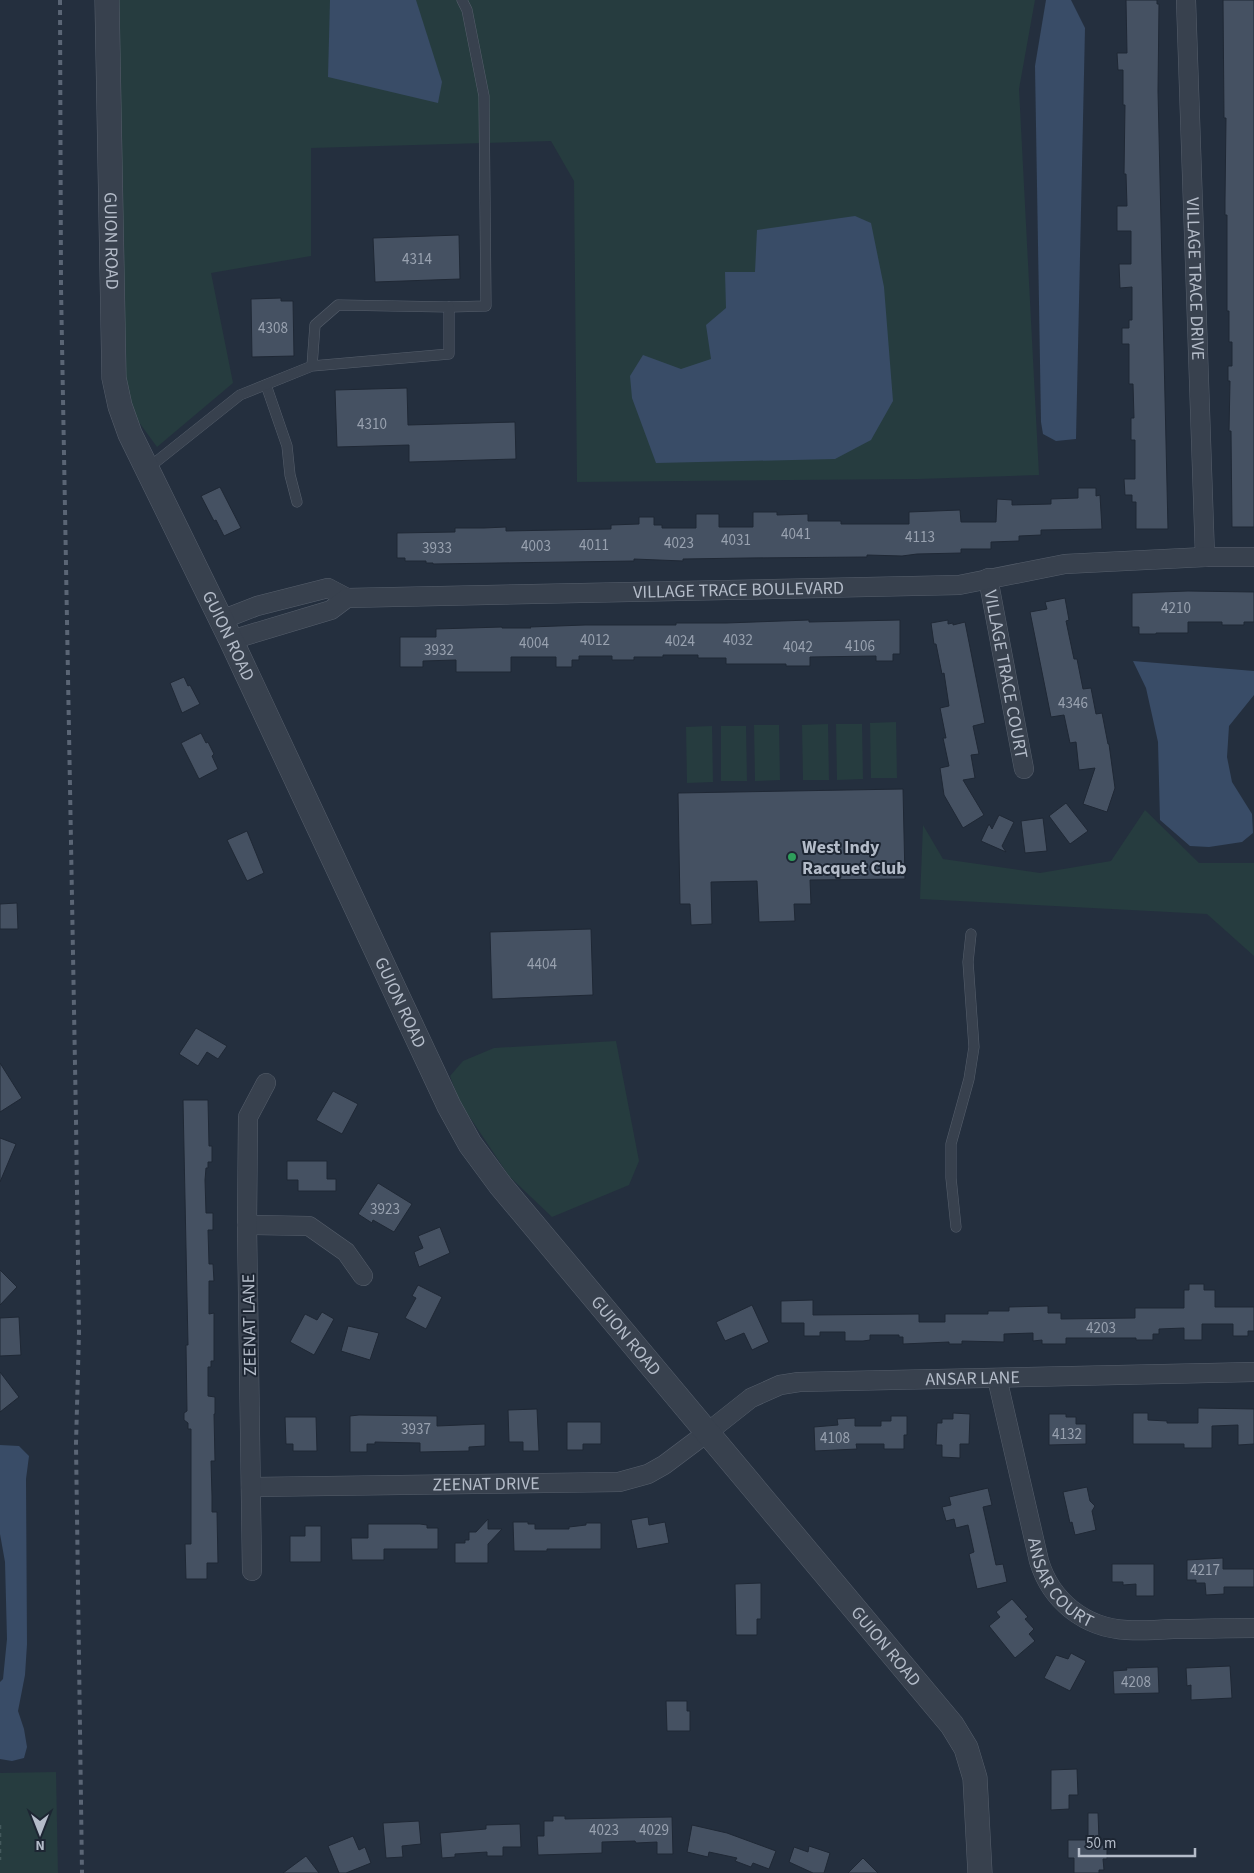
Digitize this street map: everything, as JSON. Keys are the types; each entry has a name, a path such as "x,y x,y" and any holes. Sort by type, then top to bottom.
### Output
{"street":[{"name":"GUION ROAD","path":"107,0 114,378 125,420 147,469 226,630 365,930 459,1126 478,1156 502,1186 943,1712 958,1734 971,1762 975,1778 980,1873"},
{"name":"VILLAGE TRACE DRIVE","path":"1186,0 1205,557"},
{"name":"VILLAGE TRACE BOULEVARD","path":"347,598 959,585 1065,564 1205,557 1254,557"},
{"name":"VILLAGE TRACE COURT","path":"988,578 1024,769"},
{"path":"328,588 347,598 331,610 226,630 257,606 328,588"},
{"name":"ZEENAT LANE","path":"252,1571 247,1226 248,1116 266,1083"},
{"path":"247,1226 309,1226 346,1252 363,1276"},
{"name":"ANSAR LANE","path":"708,1432 751,1398 780,1385 800,1382 1254,1372"},
{"name":"ANSAR COURT","path":"997,1378 1039,1561 1051,1589 1061,1601 1078,1615 1091,1622 1119,1629 1254,1628"},
{"name":"ZEENAT DRIVE","path":"251,1486 619,1482 639,1477 652,1471 708,1432"}],"lane":[{"path":"312,366 315,325 338,305 486,306 484,96 467,10 462,0"},
{"path":"147,469 240,395 312,366 449,354 449,307"},
{"path":"266,385 287,446 290,475 297,502"},
{"path":"956,1227 951,1178 951,1144 969,1079 974,1047 968,962 971,934"}],"path":[{"path":"0,1825 0,1860"}],"green space":[{"path":"107,0 1035,0 1019,89 1039,475 918,479 577,482 574,181 551,141 311,148 311,256 211,273 233,383 157,447 117,392"},
{"path":"896,722 897,778 871,778 870,723"},
{"path":"828,724 829,780 803,780 802,725"},
{"path":"836,724 862,724 863,779 837,780"},
{"path":"754,725 779,725 780,780 755,781"},
{"path":"712,726 713,782 687,783 686,727"},
{"path":"721,726 746,726 747,781 721,781"},
{"path":"1145,810 1199,863 1254,863 1254,956 1207,914 920,899 923,825 943,859 1040,873 1111,861"},
{"path":"616,1041 639,1161 629,1185 552,1217 509,1176 459,1101 450,1076 463,1061 494,1048"},
{"path":"56,1772 58,1873 0,1873 0,1773"}],"water":[{"path":"330,0 416,0 442,82 438,103 328,77"},
{"path":"1046,0 1071,0 1085,28 1076,439 1056,441 1043,434 1041,422 1035,66"},
{"path":"855,216 871,223 884,287 893,401 871,440 835,459 656,463 632,398 630,376 643,355 681,369 711,359 706,325 726,308 725,272 755,272 757,230"},
{"path":"1133,661 1254,671 1254,695 1229,726 1227,757 1232,782 1252,814 1253,833 1242,842 1209,847 1190,846 1160,820 1158,742 1146,688"},
{"path":"0,1445 19,1446 29,1456 26,1479 27,1644 25,1675 18,1711 27,1747 24,1758 12,1761 0,1759 0,1682 3,1679 7,1639 5,1562 0,1534"}],"building":[{"path":"1126,0 1157,0 1157,4 1159,4 1158,91 1168,529 1136,529 1136,502 1132,502 1132,495 1125,495 1124,479 1135,479 1135,440 1131,440 1131,418 1134,418 1133,384 1129,384 1129,344 1122,344 1122,328 1129,328 1129,320 1132,320 1132,287 1120,288 1119,264 1131,264 1131,231 1117,231 1117,206 1127,206 1126,174 1124,174 1125,105 1123,105 1123,70 1118,70 1117,53 1127,53"},
{"path":"1223,0 1254,0 1254,527 1232,527 1231,431 1229,431 1230,381 1228,381 1228,366 1232,366 1232,342 1229,342 1229,311 1227,311"},
{"path":"459,235 460,279 375,282 373,238"},
{"path":"281,298 281,301 293,301 294,356 252,357 251,299"},
{"path":"407,388 408,425 515,422 516,459 409,462 409,445 337,447 335,390"},
{"path":"220,487 241,528 224,536 201,496"},
{"path":"1078,488 1096,488 1096,496 1100,495 1102,529 1041,530 1041,535 1019,536 1019,541 991,542 991,549 961,549 961,553 902,556 867,555 867,557 683,559 683,561 634,559 634,561 433,564 426,563 426,561 405,561 405,558 397,558 397,533 455,532 455,528 506,527 506,531 611,529 611,525 639,524 639,517 654,517 654,525 662,525 662,528 696,528 696,514 719,514 719,527 753,527 753,512 777,512 777,515 808,514 808,521 841,521 841,524 909,524 909,512 960,510 961,522 996,522 997,499 1012,500 1012,505 1051,504 1051,499 1078,498"},
{"path":"1188,591 1254,592 1254,622 1244,622 1244,625 1222,625 1222,622 1188,622 1188,633 1139,634 1139,627 1132,627 1132,593"},
{"path":"1065,598 1069,620 1066,621 1083,689 1091,688 1096,714 1102,713 1109,744 1115,788 1107,812 1083,804 1095,768 1079,770 1076,742 1070,743 1064,715 1051,717 1030,612 1047,609 1045,602"},
{"path":"809,620 809,622 900,620 900,654 893,654 893,661 876,661 876,656 810,657 810,666 726,664 726,658 698,658 698,655 663,655 663,657 634,657 634,660 612,660 612,656 579,656 579,660 572,660 572,667 556,667 556,657 511,657 511,672 456,672 456,660 423,661 423,667 400,667 400,637 436,637 436,629 531,628 585,625 676,625 676,623"},
{"path":"948,620 948,624 953,623 953,625 965,622 985,723 973,726 979,754 971,755 975,778 963,780 984,815 963,828 944,795 940,768 949,766 943,738 946,738 940,708 949,706 944,673 942,674 936,644 934,644 931,623"},
{"path":"184,677 200,704 182,713 170,683"},
{"path":"201,733 214,754 212,756 218,769 199,779 181,743"},
{"path":"903,789 905,879 810,880 811,904 794,904 795,921 759,922 757,881 711,882 712,924 691,925 690,904 680,904 678,793"},
{"path":"1066,803 1088,831 1070,844 1049,816"},
{"path":"999,815 1014,822 1002,846 1006,852 981,841 989,824 992,829"},
{"path":"1043,818 1047,851 1025,853 1021,821"},
{"path":"247,831 264,873 247,881 227,840"},
{"path":"17,903 18,929 0,929 0,904"},
{"path":"591,929 593,995 492,999 490,932"},
{"path":"196,1028 227,1046 218,1059 207,1052 198,1066 179,1054"},
{"path":"0,1063 22,1098 0,1112"},
{"path":"333,1091 358,1104 342,1134 316,1120"},
{"path":"183,1100 208,1100 209,1146 212,1146 212,1162 208,1162 205,1180 206,1213 213,1213 213,1230 208,1230 209,1264 213,1264 214,1281 209,1281 209,1314 214,1313 214,1361 211,1361 211,1367 208,1367 208,1396 215,1397 215,1461 211,1461 212,1512 217,1512 218,1563 207,1563 207,1579 186,1579 185,1544 191,1544 191,1429 188,1429 188,1423 184,1420 184,1413 187,1411 186,1345 188,1345"},
{"path":"0,1138 16,1144 0,1182"},
{"path":"287,1161 327,1161 327,1179 336,1179 336,1191 298,1191 298,1180 287,1180"},
{"path":"378,1183 412,1204 394,1232 373,1220 372,1223 358,1214"},
{"path":"440,1227 450,1253 419,1267 414,1252 423,1248 418,1236"},
{"path":"0,1270 17,1287 0,1305"},
{"path":"1189,1284 1204,1284 1204,1290 1215,1290 1215,1307 1254,1307 1254,1331 1248,1331 1248,1336 1233,1336 1233,1324 1202,1324 1202,1340 1184,1340 1184,1328 1159,1329 1159,1334 1153,1334 1153,1340 1136,1340 1136,1338 1066,1338 1066,1344 1042,1344 1042,1340 1033,1341 1033,1333 1004,1334 1004,1342 962,1341 962,1344 949,1344 949,1342 903,1344 903,1337 899,1337 899,1335 870,1335 870,1340 863,1341 845,1341 845,1332 820,1332 820,1336 804,1336 804,1323 781,1323 781,1301 813,1300 813,1315 919,1314 919,1322 945,1322 945,1314 988,1314 988,1311 1009,1311 1009,1307 1048,1306 1048,1313 1061,1313 1061,1319 1135,1318 1135,1308 1184,1308 1184,1290 1189,1290"},
{"path":"418,1285 442,1297 426,1329 405,1318 416,1298 412,1296"},
{"path":"752,1305 769,1342 752,1350 744,1333 725,1341 716,1322"},
{"path":"322,1312 334,1319 314,1355 290,1342 305,1314 317,1320"},
{"path":"19,1317 21,1355 0,1356 0,1318"},
{"path":"348,1326 379,1333 370,1360 341,1351"},
{"path":"0,1372 19,1397 0,1412"},
{"path":"1198,1408 1254,1409 1254,1444 1238,1445 1238,1425 1212,1426 1212,1448 1184,1448 1184,1444 1133,1444 1133,1413 1148,1413 1148,1420 1167,1421 1167,1423 1198,1423"},
{"path":"537,1409 539,1451 523,1451 523,1442 509,1442 508,1410"},
{"path":"953,1413 970,1414 969,1444 960,1444 960,1458 942,1457 942,1445 936,1445 937,1423 942,1423 942,1419 953,1419"},
{"path":"1049,1414 1066,1414 1066,1417 1076,1417 1076,1424 1086,1424 1086,1444 1049,1445"},
{"path":"350,1416 437,1416 437,1426 485,1424 485,1446 469,1447 469,1451 420,1452 420,1443 375,1442 375,1444 367,1444 367,1452 350,1452"},
{"path":"891,1416 907,1416 907,1435 904,1435 904,1449 884,1449 884,1444 856,1444 857,1449 815,1451 814,1427 838,1425 837,1419 855,1418 855,1426 881,1426 881,1421 891,1421"},
{"path":"285,1417 316,1417 317,1451 293,1451 293,1444 286,1444"},
{"path":"567,1422 601,1422 601,1444 583,1444 583,1450 567,1450"},
{"path":"1087,1487 1090,1501 1095,1506 1092,1511 1096,1530 1075,1535 1072,1522 1070,1523 1063,1492"},
{"path":"988,1488 992,1505 983,1507 996,1565 1003,1564 1007,1582 977,1589 969,1554 974,1552 968,1525 956,1528 954,1519 946,1521 942,1507 951,1505 949,1497"},
{"path":"648,1517 649,1525 665,1522 669,1543 637,1549 631,1520"},
{"path":"488,1519 488,1529 502,1529 488,1544 488,1563 455,1563 455,1543 465,1543 465,1540 469,1540 469,1532 476,1532"},
{"path":"513,1522 535,1524 535,1529 569,1529 569,1527 586,1525 586,1523 601,1523 601,1549 514,1551"},
{"path":"368,1524 420,1524 427,1525 427,1528 438,1528 438,1549 384,1549 384,1560 352,1560 351,1538 368,1538"},
{"path":"305,1526 321,1526 321,1562 290,1562 290,1536 305,1536"},
{"path":"1223,1558 1223,1569 1254,1569 1254,1587 1224,1587 1224,1594 1206,1595 1205,1583 1187,1580 1187,1560"},
{"path":"1112,1564 1154,1564 1154,1596 1136,1596 1136,1584 1123,1585 1123,1582 1112,1582"},
{"path":"761,1583 761,1619 757,1619 757,1635 736,1635 735,1584"},
{"path":"1012,1599 1028,1617 1025,1619 1034,1629 1029,1634 1035,1641 1015,1658 989,1626 1000,1617 996,1612"},
{"path":"1071,1653 1086,1661 1070,1691 1044,1678 1056,1655 1068,1659"},
{"path":"1230,1666 1232,1698 1191,1700 1191,1685 1187,1686 1186,1668"},
{"path":"1158,1667 1159,1693 1114,1694 1113,1671 1127,1670 1126,1668"},
{"path":"666,1701 687,1701 687,1711 690,1711 690,1731 667,1731"},
{"path":"1077,1769 1078,1795 1069,1795 1069,1809 1051,1810 1051,1770"},
{"path":"1088,1813 1098,1813 1099,1839 1102,1839 1103,1846 1107,1846 1107,1859 1103,1859 1104,1870 1099,1870 1099,1873 1074,1873 1074,1858 1068,1858 1068,1840 1088,1840"},
{"path":"553,1816 565,1816 565,1819 672,1817 673,1854 657,1854 657,1842 636,1843 635,1841 602,1842 602,1853 538,1855 537,1836 544,1836 544,1821 553,1821"},
{"path":"419,1821 421,1844 402,1846 403,1857 386,1858 383,1823"},
{"path":"520,1824 521,1847 503,1847 503,1856 487,1856 487,1852 455,1854 455,1857 442,1858 440,1833 486,1829 486,1825"},
{"path":"692,1825 727,1833 776,1851 769,1869 753,1863 751,1867 735,1861 737,1858 709,1852 708,1857 687,1852"},
{"path":"353,1836 359,1850 365,1847 371,1863 346,1873 339,1873 328,1846"},
{"path":"809,1846 830,1853 824,1873 813,1873 789,1862 794,1847 808,1852"},
{"path":"306,1856 319,1873 283,1873"},
{"path":"863,1858 878,1873 848,1873"}],"railway":[{"path":"60,0 61,287 79,1332 76,1444 82,1873"}],"place":[{"name":"West Indy Racquet Club","path":"792,857"}]}
